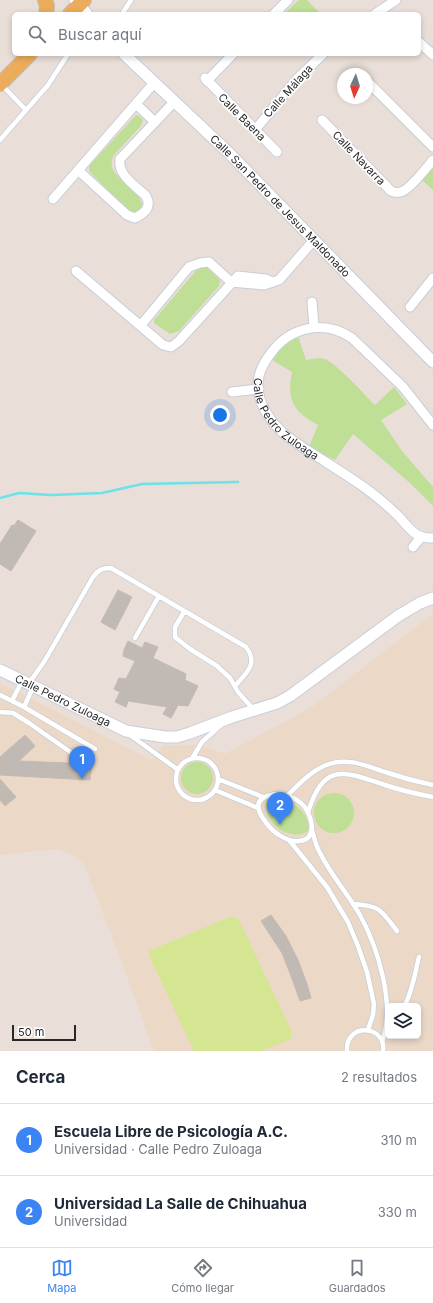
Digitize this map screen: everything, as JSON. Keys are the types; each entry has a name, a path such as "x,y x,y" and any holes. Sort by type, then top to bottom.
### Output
{"main road":[{"path":"45,0 47,6 46,12"},
{"path":"0,78 16,56"},
{"path":"0,83 28,56"}],"street":[{"path":"276,12 288,0"},
{"path":"379,12 396,0"},
{"path":"421,44 433,56"},
{"name":"Calle San Pedro de Jesus Maldonado","path":"126,56 229,153 433,362"},
{"name":"Calle Baena","path":"230,56 206,80 277,152"},
{"name":"Calle Málaga","path":"255,130 296,79 321,56"},
{"path":"53,199 154,83"},
{"path":"373,87 433,147"},
{"path":"79,170 127,216 135,218 142,215 148,208 148,200 146,196 121,172 119,162 174,102"},
{"path":"136,104 155,122"},
{"name":"Calle Navarra","path":"322,120 391,191 398,193 406,189 433,160"},
{"path":"76,271 163,345 172,347 238,276 265,279 272,282 279,280 314,240"},
{"path":"141,325 189,267 200,263 209,262 231,282"},
{"path":"410,307 433,278"},
{"path":"312,302 314,327"},
{"name":"Calle Pedro Zuloaga","path":"421,537 408,528 396,513 372,492 344,472 296,443 273,424 260,398 258,383 261,370 266,359 275,347 283,339 295,333 314,327 334,329 344,332 403,387 433,425"},
{"path":"232,392 259,389"},
{"path":"413,547 421,537 433,538"},
{"name":"Calle Pedro Zuloaga","path":"0,670 126,731 165,738 177,737 232,717 278,703 290,696 398,616 420,603 433,598"}],"lane":[{"path":"123,12 132,0"},
{"path":"0,140 48,85 67,56"},
{"path":"0,83 26,110"},
{"path":"12,701 28,684 44,662 97,572 102,569 111,568 246,647 251,653 251,665 235,686"},
{"path":"135,638 159,596"},
{"path":"184,612 175,627 175,637 190,649 217,666 230,678 254,710"},
{"path":"24,707 28,684"},
{"path":"0,695 24,707 95,749"},
{"path":"12,713 17,704"},
{"path":"0,712 12,713 29,722 76,756"},
{"path":"193,757 202,742 232,717"},
{"name":"Calle Pedro Zuloaga","path":"126,731 177,769"},
{"path":"193,757 199,757 210,762 215,767 218,778 215,790 204,799 189,799 178,790 176,783 175,776 177,769 184,761 193,757"},
{"path":"288,795 305,777 328,764 337,762 356,762 388,773 433,785"},
{"path":"308,812 313,798 325,781 336,774 344,773 353,774 406,792 433,797"},
{"path":"218,778 263,797 275,794 288,795 301,803 308,812 312,821 312,830 319,852 324,862 353,904 368,931 377,957 386,995 386,1003"},
{"path":"215,790 258,808"},
{"path":"263,797 259,802 258,808 271,829 278,835 289,840 302,841 310,836 312,830"},
{"path":"289,840 327,887 348,922 358,946 367,972 374,1004 374,1016 368,1030"},
{"path":"353,904 376,907 397,930"},
{"path":"406,1003 409,999 419,957"},
{"path":"346,1051 348,1040 351,1036 356,1032 368,1030 379,1036 382,1042 383,1051"},
{"path":"382,1042 385,1034"}],"shaded area":[{"path":"433,614 433,1051 154,1051 114,941 83,862 71,854 57,849 0,855 0,684 151,760 153,760 163,745 199,745 225,754 312,707"}],"green space":[{"path":"299,0 307,0 319,12 286,12"},
{"path":"136,115 141,117 143,121 140,127 114,155 112,159 112,167 120,179 133,190 142,202 142,208 138,214 130,213 89,171 89,166"},
{"path":"433,166 433,190 421,179"},
{"path":"200,266 206,266 220,280 219,286 179,331 170,334 154,323 154,320"},
{"path":"298,336 306,360 320,358 330,362 375,405 394,387 407,404 381,420 402,451 433,487 433,506 410,483 353,434 335,460 309,447 318,425 298,410 291,398 290,382 292,372 272,360 281,347"},
{"path":"197,762 208,767 213,778 208,789 197,794 186,789 181,778 186,767"},
{"path":"334,793 345,796 351,802 354,813 351,824 345,830 334,833 323,830 317,824 314,813 317,802 323,796"},
{"path":"270,798 280,798 291,802 301,810 309,825 308,831 301,834 293,834 286,832 273,823 268,816 266,809 266,801"},
{"path":"232,916 239,920 291,1030 291,1039 261,1051 194,1051 152,962 149,951"}],"building":[{"path":"18,520 36,531 11,571 0,564 0,544 12,525 14,526"},
{"path":"118,590 132,597 115,630 101,622"},
{"path":"128,641 142,648 145,642 158,647 153,658 186,674 185,680 198,686 188,706 178,705 171,718 163,714 167,707 128,701 126,707 115,702 120,692 114,689 119,678 126,679 135,661 123,656"},
{"path":"25,735 35,746 19,761 92,764 90,780 0,775 0,757"},
{"path":"0,779 16,797 5,806 0,800"},
{"path":"271,915 286,936 298,960 311,998 300,1001 282,953 261,921"}],"waterway":[{"path":"0,498 19,493 51,495 102,493 142,484 238,482"}],"place":[{"name":"Escuela Libre de Psicología A.C.","path":"82,779"},
{"name":"Universidad La Salle de Chihuahua","path":"280,825"}]}
